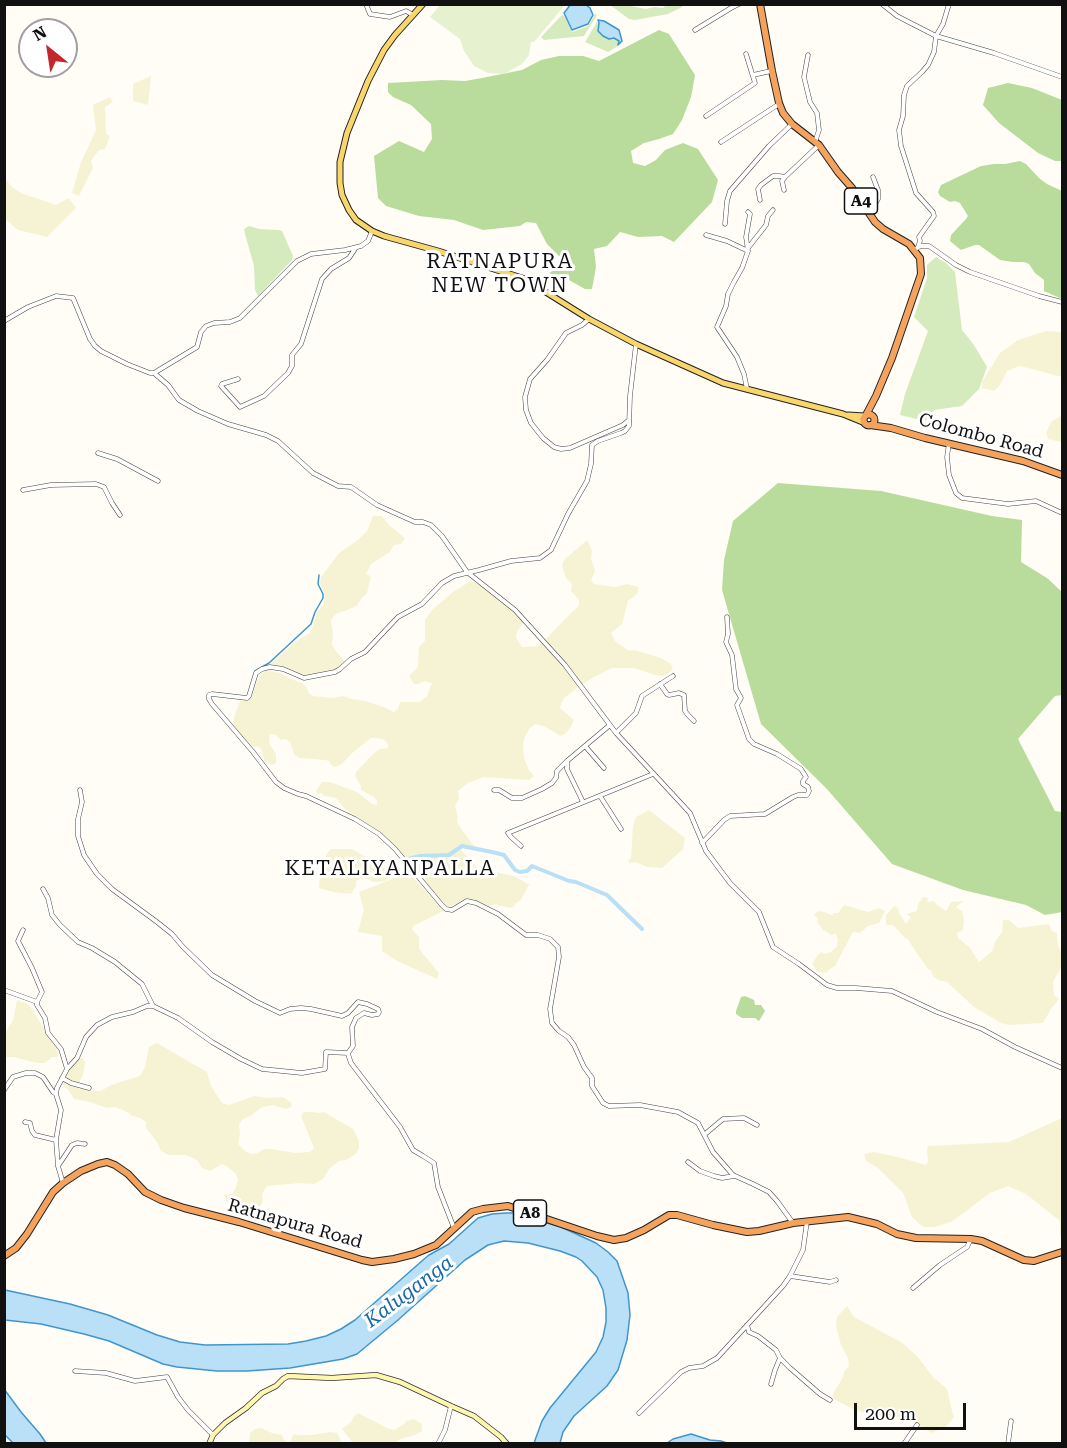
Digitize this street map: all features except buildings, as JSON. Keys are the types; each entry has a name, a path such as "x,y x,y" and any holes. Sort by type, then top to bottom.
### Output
{"highway":[{"name":"A4","path":"760,4 772,71 783,113 792,124 817,144 852,188 875,222 916,248"},
{"path":"869,419 921,274 920,258 916,248"},
{"name":"Colombo Road","path":"869,419 891,428 1023,461 1062,475"},
{"name":"Ratnapura Road","path":"4,1256 16,1248 27,1234 53,1192 81,1171 107,1162 128,1174 145,1192 161,1200 372,1262 414,1254 436,1245 472,1212 508,1206 614,1240 626,1238 644,1230 669,1215 747,1232 793,1223 848,1217 877,1224 897,1234 916,1238 982,1241 1024,1260 1034,1261 1062,1252"}],"main road":[{"path":"423,4 384,50 368,81 347,133 340,162 340,183 342,195 356,220 384,236 525,279 589,319 636,344 723,383 869,419"}],"street":[{"path":"366,4 370,14 390,17 406,11 413,15"},
{"path":"695,30 739,4"},
{"path":"882,4 897,16 936,36 1062,77"},
{"path":"916,248 920,241 919,237 934,216 916,193 901,146 899,130 907,86 928,65 934,52 936,36 943,24 949,4"},
{"path":"706,116 756,83 746,54"},
{"path":"784,190 782,181 817,144 819,130 817,113 810,102 804,77 808,55"},
{"path":"753,75 772,71"},
{"path":"721,142 779,103"},
{"path":"725,224 730,191 769,146 792,124"},
{"path":"760,200 758,189 761,185 773,176 785,177"},
{"path":"866,209 875,204 878,199 878,190 873,177"},
{"path":"747,390 737,357 717,327 726,306 728,294 742,268 748,250 766,225 768,216 773,210"},
{"path":"748,212 750,214 746,237 748,250"},
{"path":"154,373 196,347 201,332 206,326 240,318 297,261 311,254 356,248 365,244 372,231"},
{"path":"706,235 748,250"},
{"path":"916,248 929,246 956,266 970,272 1062,302"},
{"path":"238,379 221,386 242,407 264,396 288,373 292,366 292,355 301,344 322,279 331,269 349,258 356,248"},
{"path":"4,321 28,307 56,296 73,298 90,339 101,351 127,364 154,373 168,385 179,400 198,411 278,441 313,473 338,486 351,487 377,505 415,522 431,525 442,536 467,573 515,610 565,665 616,734 690,813 706,851 730,883 759,912 773,947 827,985 837,988 856,987 892,991 937,1012 982,1029 1062,1068"},
{"path":"589,319 566,333 530,380 525,397 526,410 531,423 554,447 570,448 623,425 629,420"},
{"path":"636,344 629,426 625,431 592,445 587,481 551,550 540,558 511,561 454,576 442,583 422,604 398,617 365,652 351,659 335,672 304,678 283,669 270,667 256,674 247,698 212,694 209,695 209,699 276,782 284,788 355,819 379,834 395,849 446,909 452,910 467,901 476,903 498,914 526,935 538,935 550,939 558,947 559,957 550,1009 552,1023 574,1045 592,1078 592,1086 603,1103 609,1106 640,1105 678,1112 698,1123 714,1152 733,1175 769,1192 793,1223"},
{"path":"949,443 947,457 949,475 957,494 962,498 1008,504 1036,501 1062,513"},
{"path":"98,453 117,459 158,481"},
{"path":"23,490 51,485 96,484 104,487 120,515"},
{"path":"702,843 730,816 765,814 793,797 807,795 809,791 808,787 803,784 806,777 801,769 777,754 754,744 749,739 737,705 741,698 736,689 732,655 726,642 728,617"},
{"path":"616,734 636,713 642,696 673,676"},
{"path":"660,684 669,695 679,693 684,695 685,711 694,721"},
{"path":"494,790 499,790 512,798 522,798 542,789 552,783 557,771 567,761 610,725"},
{"path":"585,746 604,768"},
{"path":"567,761 567,769 583,802"},
{"path":"521,846 508,833 653,774"},
{"path":"80,790 82,802 78,819 78,836 84,855 112,890 172,934 212,975 280,1013 301,1008 342,1016 358,1002 378,1009 378,1014 364,1013 356,1018 352,1027 353,1046 348,1053"},
{"path":"600,796 621,830"},
{"path":"43,890 48,898 52,915 60,925 78,942 115,962 142,984 153,1006"},
{"path":"23,930 18,941 42,992 37,1002"},
{"path":"4,990 37,1002"},
{"path":"37,1002 45,1018 48,1033 61,1049 67,1069"},
{"path":"63,1183 58,1166 56,1140 61,1110 56,1094 57,1088 67,1069 77,1058 86,1037 97,1025 111,1017 153,1006 178,1018 212,1042 262,1069 302,1073 317,1071 325,1069 326,1052 348,1053"},
{"path":"348,1053 351,1063 400,1127 413,1150 434,1164 438,1187 454,1228"},
{"path":"4,1090 13,1077 34,1073 43,1077 56,1094"},
{"path":"62,1078 89,1088"},
{"path":"704,1135 723,1119 744,1118 757,1125"},
{"path":"26,1122 30,1123 35,1135 56,1140"},
{"path":"58,1166 72,1145 85,1144"},
{"path":"688,1162 700,1171 714,1176 722,1178 735,1176"},
{"path":"639,1413 681,1372 703,1366 717,1358 783,1286 803,1250 807,1221"},
{"path":"913,1288 967,1246 971,1239"},
{"path":"790,1276 830,1282 836,1280"},
{"path":"747,1324 748,1332 758,1336 776,1350 780,1358 820,1394 830,1400"},
{"path":"771,1384 780,1358"},
{"path":"75,1371 106,1373 135,1380 167,1377 188,1410 213,1435"},
{"path":"209,1443 213,1435 225,1423 262,1393 276,1386 283,1378 288,1376 332,1378 376,1375 400,1382 474,1416 507,1443"},
{"path":"438,1443 445,1430 451,1406"},
{"path":"1008,1443 1011,1421"},
{"path":"904,1443 917,1425"}],"shaded area":[{"path":"151,76 148,105 133,101 133,84"},
{"path":"110,97 113,102 105,107 106,134 110,136 105,149 99,150 91,161 93,168 79,196 72,193 81,162 96,130 93,105"},
{"path":"4,177 21,193 56,205 69,198 76,208 47,237 18,230 5,219"},
{"path":"1046,331 1062,332 1062,377 1020,366 1007,371 994,391 982,388 982,382 1000,353 1018,340"},
{"path":"1062,415 1062,441 1048,439 1046,433 1051,422"},
{"path":"373,516 382,516 405,538 401,544 394,545 390,552 371,564 366,574 371,577 367,593 357,606 336,614 332,618 332,645 345,662 337,669 303,677 284,667 270,664 295,642 311,632 317,613 324,604 325,594 320,583 321,577 339,553 367,531"},
{"path":"586,541 592,551 591,559 595,571 591,580 594,584 615,587 627,584 639,587 637,594 628,601 622,624 611,633 615,641 629,651 634,650 661,658 671,664 673,670 663,676 634,668 612,668 594,677 564,698 560,708 574,720 565,734 560,736 546,727 535,724 529,729 524,739 524,758 534,776 529,780 483,777 468,783 458,791 459,799 455,806 457,822 475,847 462,845 459,847 462,851 475,866 481,869 514,876 530,885 521,900 513,907 494,904 489,906 466,899 449,907 383,834 346,810 336,798 324,796 322,793 318,794 316,791 322,782 330,782 357,792 372,804 377,805 374,797 361,790 355,776 356,772 379,749 388,748 385,740 371,738 336,767 325,760 299,758 294,754 290,742 270,734 269,743 276,754 276,763 271,765 265,762 259,747 251,746 233,727 240,701 252,696 261,674 267,670 305,685 313,696 333,698 343,696 366,701 394,712 398,709 400,702 420,702 427,696 432,683 424,681 414,684 409,676 418,667 419,647 425,641 425,620 433,609 469,582 474,582 506,602 524,622 516,638 522,647 539,646 579,604 579,600 571,591 572,584 566,578 562,566 566,558"},
{"path":"649,810 685,838 683,849 662,868 648,867 628,861 631,858 633,826 636,817"},
{"path":"331,849 352,849 393,876 379,882 362,878 356,881 351,894 319,888 320,874 326,855"},
{"path":"406,870 444,911 415,925 412,929 419,937 419,949 439,973 437,979 397,961 382,951 382,936 358,932 364,910 359,892 390,880"},
{"path":"923,897 928,898 927,902 934,901 946,911 951,902 964,901 956,907 962,911 964,918 963,930 957,933 958,938 970,948 979,962 992,951 1002,932 1003,920 1009,920 1018,928 1049,924 1052,931 1057,933 1062,966 1053,982 1054,995 1059,999 1043,1023 1009,1025 1001,1023 974,1007 947,982 933,976 908,939 893,925 886,923 886,915 894,906 898,908 906,924 911,917 906,914 917,911 918,904"},
{"path":"844,905 868,912 879,908 885,911 879,923 868,926 860,933 853,932 835,966 826,973 818,972 812,964 817,956 821,952 825,954 831,952 837,946 838,940 836,934 831,935 823,930 817,922 818,918 814,915 818,911 832,915 838,913"},
{"path":"17,1000 28,1004 57,1046 57,1057 52,1057 45,1063 37,1063 5,1057 5,1033 13,1020"},
{"path":"157,1043 207,1072 211,1086 222,1103 229,1105 254,1096 283,1097 292,1103 291,1107 286,1109 273,1105 262,1107 242,1120 239,1125 238,1144 246,1152 252,1154 264,1149 272,1149 295,1153 310,1152 314,1148 301,1116 304,1112 324,1112 353,1129 359,1141 356,1154 339,1161 329,1169 323,1179 314,1184 267,1186 262,1194 262,1204 249,1218 233,1214 224,1195 232,1194 238,1179 228,1167 222,1164 210,1171 202,1168 197,1160 186,1155 169,1155 161,1151 146,1128 146,1122 140,1118 115,1107 107,1108 74,1099 63,1085 62,1081 66,1073 79,1056 85,1061 83,1075 77,1087 80,1088 101,1091 111,1085 140,1076 145,1067 149,1047"},
{"path":"1062,1118 1062,1237 1060,1221 1026,1194 1008,1186 990,1193 953,1221 935,1227 923,1227 912,1217 903,1193 878,1168 866,1161 864,1154 874,1152 926,1165 928,1146 1009,1142"},
{"path":"847,1306 854,1317 901,1342 947,1389 954,1417 947,1426 932,1433 909,1419 868,1414 832,1398 849,1366 836,1326 837,1317"},
{"path":"358,1413 394,1430 406,1421 414,1419 422,1424 422,1431 394,1443 353,1443 342,1429"},
{"path":"261,1428 282,1435 287,1442 291,1441 293,1434 337,1433 341,1443 249,1443 250,1433"}],"green space":[{"path":"440,5 565,5 534,42 531,42 529,55 522,64 504,74 488,73 474,66 464,51 460,39 430,17"},
{"path":"610,5 646,9 663,8 666,5 683,5 668,14 635,20 629,19"},
{"path":"595,14 597,15 584,36 544,40 541,37 562,15 572,32 588,26"},
{"path":"597,22 603,36 619,41 618,46 608,52 585,42"},
{"path":"659,30 669,34 695,75 691,97 682,120 673,134 644,143 631,151 633,163 645,166 656,160 665,150 683,143 698,149 718,180 712,202 674,242 662,236 638,237 620,232 607,246 594,249 596,267 592,289 585,289 567,279 549,273 558,268 562,259 547,244 536,223 526,222 520,226 483,230 454,220 419,216 386,206 378,198 374,156 399,141 424,152 432,139 431,124 411,105 393,97 388,92 388,83 465,81 522,70 541,60 559,56 583,56 599,61"},
{"path":"1008,83 1032,88 1062,100 1062,161 1055,161 1038,153 999,123 983,105 988,88"},
{"path":"1020,161 1047,184 1062,191 1062,299 1044,291 1044,280 1029,264 1000,260 979,245 961,250 950,241 951,235 968,216 960,203 950,202 940,196 938,192 941,185 981,166"},
{"path":"249,226 282,231 293,256 292,260 258,296 255,290 254,266 244,229"},
{"path":"936,257 955,272 962,330 987,367 979,389 962,406 934,410 925,421 900,415 905,394 928,331 914,317 927,278 927,265"},
{"path":"778,483 881,491 992,516 1022,520 1021,562 1047,578 1062,592 1062,695 1055,696 1018,739 1055,811 1062,812 1062,912 1045,915 1026,905 963,890 892,864 826,788 761,724 722,590 724,560 733,521"},
{"path":"745,996 754,1000 755,1005 761,1005 765,1011 759,1021 755,1018 742,1018 736,1014 741,997"}],"water":[{"path":"571,4 586,5 590,8 593,15 588,24 572,30 564,13"},
{"path":"598,20 619,30 622,41 618,45 619,41 614,38 609,39 598,31"},
{"name":"Kaluganga","path":"513,1213 561,1227 596,1243 617,1261 628,1293 630,1315 627,1340 618,1370 607,1386 574,1416 563,1432 560,1443 534,1443 542,1421 550,1408 596,1352 603,1337 606,1308 603,1290 597,1277 582,1261 560,1251 528,1243 504,1241 488,1245 465,1260 357,1354 343,1359 290,1368 217,1371 177,1367 163,1364 109,1341 84,1334 41,1324 5,1320 5,1290 108,1315 180,1342 205,1345 288,1344 306,1341 326,1336 355,1320 429,1255 449,1244 478,1218 492,1214"},
{"path":"4,1389 46,1443 13,1443 5,1435"},
{"path":"691,1434 710,1440 727,1443 667,1443"}],"waterway":[{"path":"255,671 269,663 311,624 323,598 318,584 319,575"},
{"path":"407,862 408,859 420,856 449,855 462,846 504,855 515,870 520,872 527,871 532,866 607,895 642,929"}],"district":[{"name":"RATNAPURA NEW TOWN","path":"500,274"},
{"name":"KETALIYANPALLA","path":"390,869"}]}
